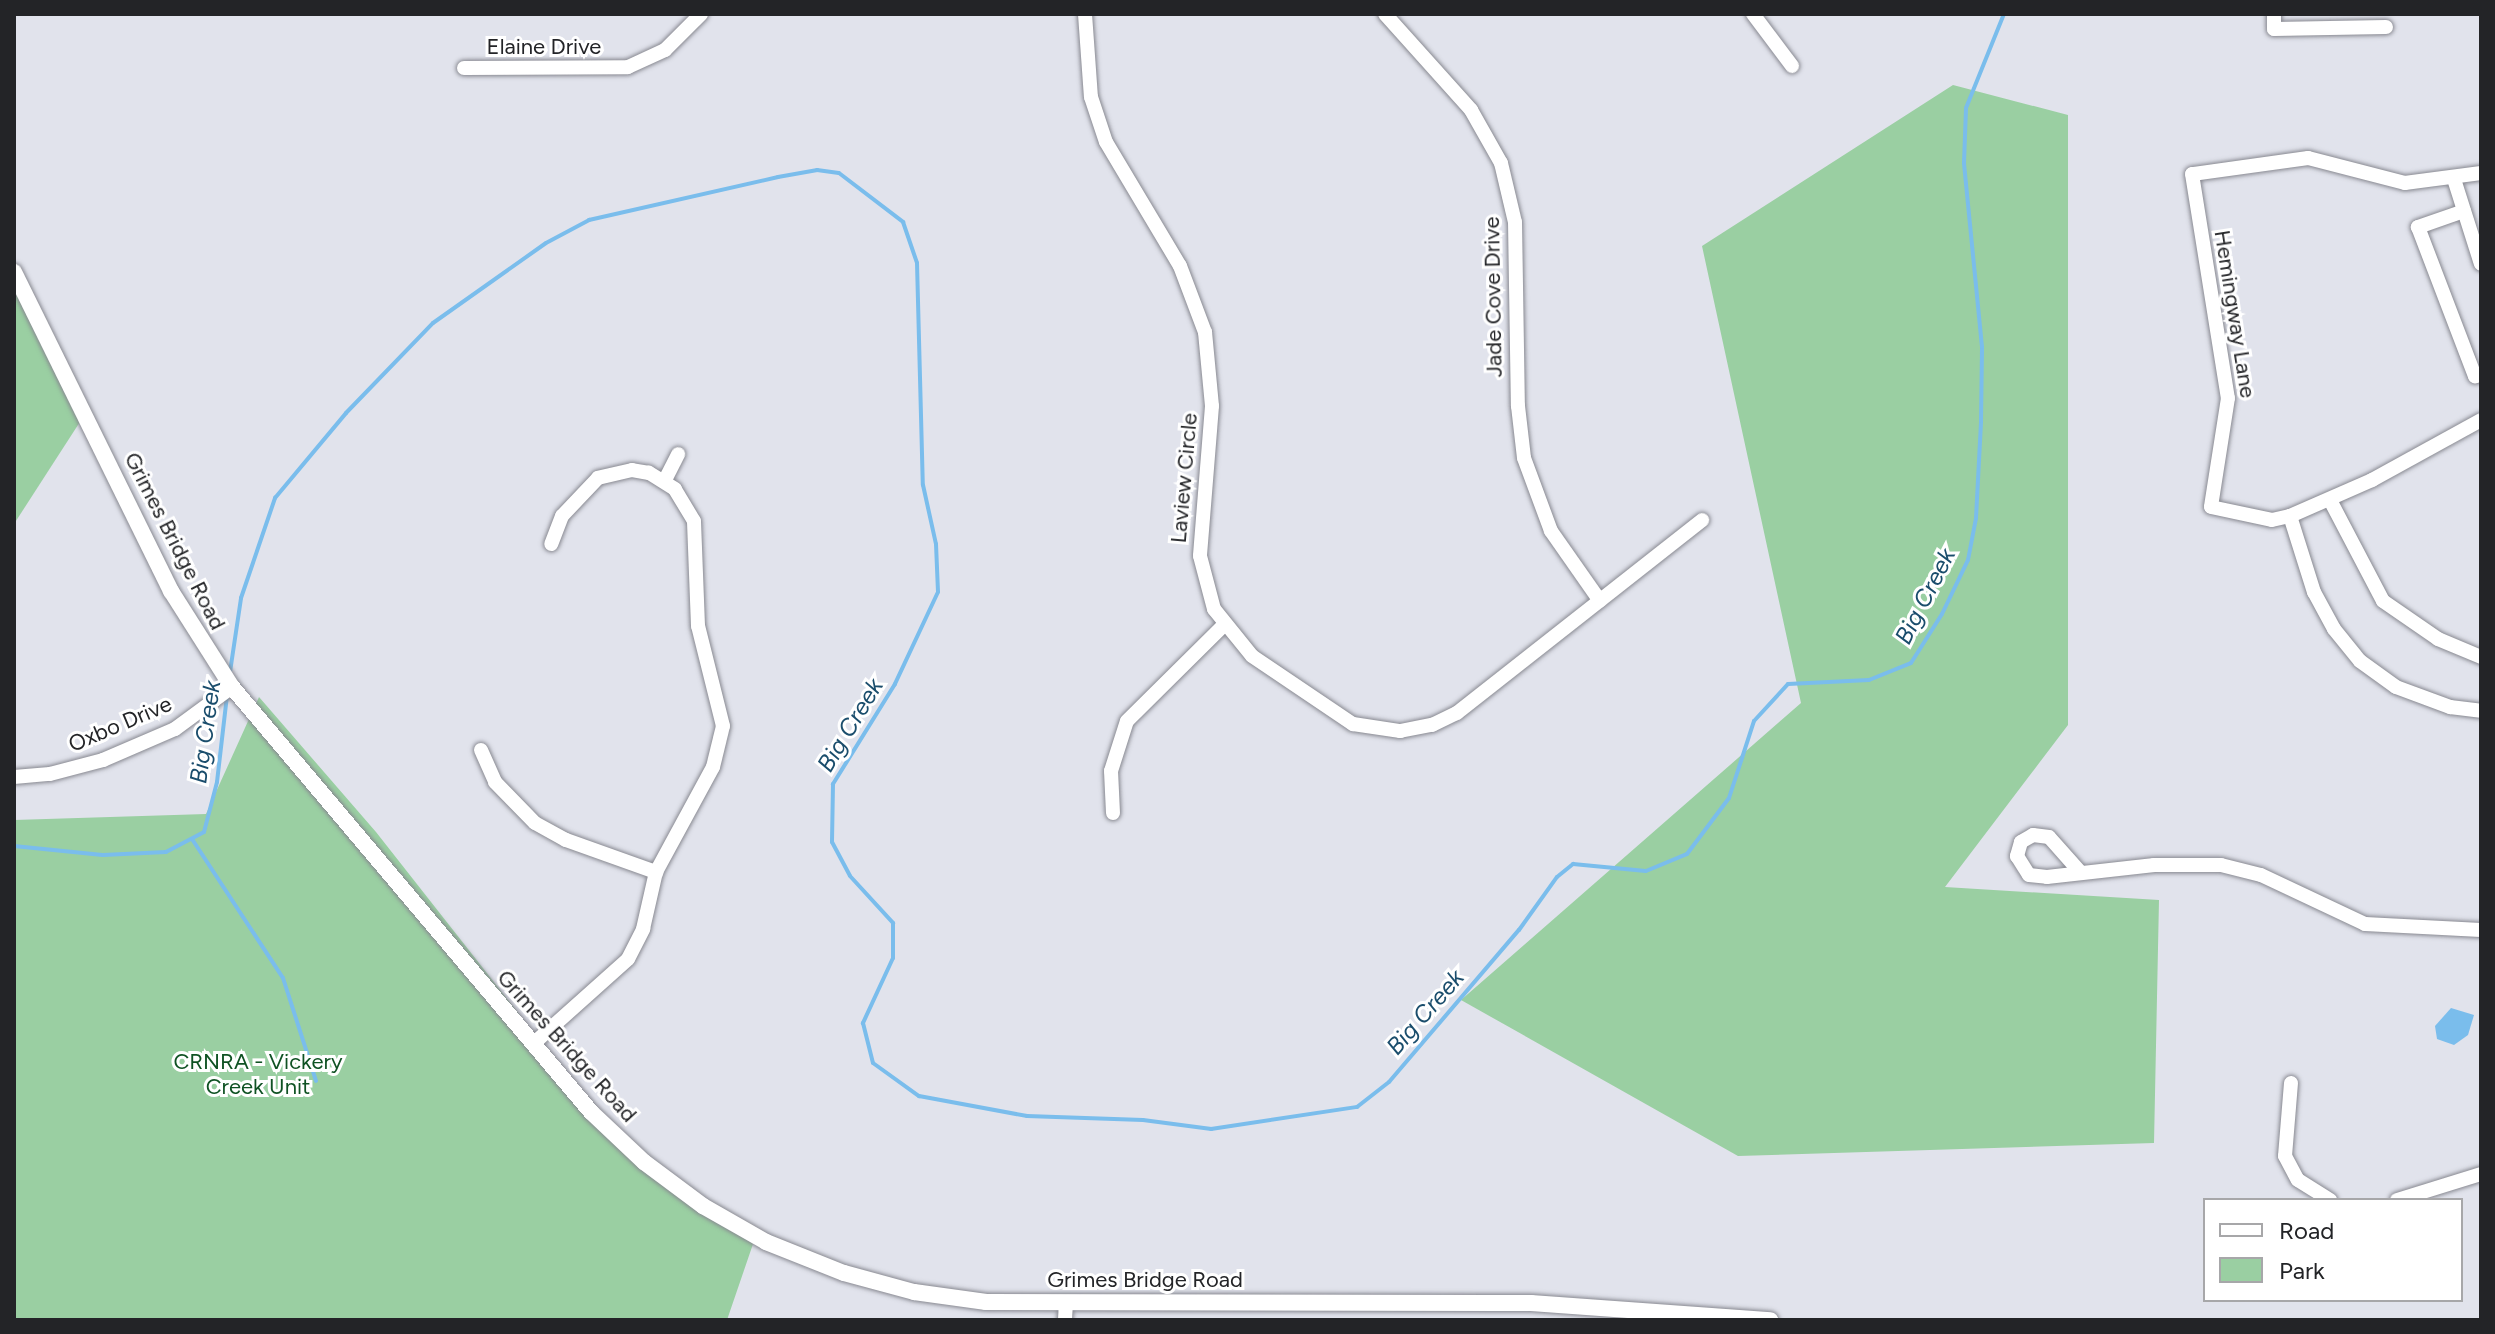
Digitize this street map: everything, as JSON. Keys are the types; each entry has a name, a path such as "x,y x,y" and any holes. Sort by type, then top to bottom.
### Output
{"street":[{"name":"Elaine Drive","path":"464,68 628,67 665,50 701,14"},
{"name":"Laview Circle","path":"1085,14 1091,97 1106,142 1180,266 1205,332 1212,406 1200,556 1207,591 1224,625 1252,656 1335,715 1368,729 1400,731 1432,725 1457,713 1702,520"},
{"name":"Jade Cove Drive","path":"1385,14 1471,110 1501,163 1515,222 1518,406 1524,458 1551,531 1600,601"},
{"path":"1753,14 1792,66"},
{"path":"2274,14 2274,29 2386,27"},
{"name":"Hemingway Lane","path":"2481,173 2454,179 2405,183 2308,158 2192,174 2228,398 2211,507 2272,520 2290,516 2330,500 2481,420"},
{"path":"2454,179 2481,264"},
{"path":"2464,211 2418,227 2475,376 2481,375"},
{"name":"Grimes Bridge Road","path":"14,272 196,633 232,687 591,1112 644,1162 703,1206 766,1242 844,1273 914,1292 1066,1312 1516,1303 1770,1320"},
{"path":"665,480 678,454"},
{"path":"533,1044 628,959 643,929 656,872 713,767 723,726 698,626 694,521 684,498 665,480 632,470 598,478 562,516 551,544"},
{"path":"2330,500 2383,601 2438,639 2481,657"},
{"path":"2290,516 2314,592 2334,629 2360,661 2396,687 2450,707 2481,711"},
{"path":"1113,813 1111,771 1127,721 1224,625"},
{"name":"Oxbo Drive","path":"14,777 50,774 103,760 175,729 232,687"},
{"path":"481,750 495,782 535,823 566,840 656,872"},
{"path":"2081,873 2221,865 2261,875 2356,922 2481,930"},
{"path":"2291,1083 2285,1156 2298,1180 2327,1198"},
{"path":"2403,1198 2481,1174"}],"green space":[{"path":"1953,85 2068,115 2068,725 1945,887 2159,900 2154,1143 1738,1156 1461,1000 1801,703 1702,246"},
{"path":"14,291 87,411 14,524"},
{"name":"CRNRA - Vickery Creek Unit","path":"259,697 376,832 636,1163 753,1244 727,1320 14,1320 14,820 206,814"}],"water":[{"path":"2451,1008 2474,1015 2468,1035 2454,1045 2437,1039 2435,1026"}],"waterway":[{"name":"Big Creek","path":"230,672 241,598 275,498 346,413 433,323 546,243 589,220 778,177 817,170 839,173 903,222 917,263 923,485 936,544 938,592 895,684 833,784 832,842 850,876 893,923 893,958 863,1023 873,1063 919,1096 1027,1116 1143,1120 1211,1129 1357,1107 1389,1082 1519,930 1557,877 1573,864 1646,871 1687,854 1729,798 1754,721 1788,684 1869,680 1911,663 1942,614 1968,560 1976,518 1981,421 1982,347 1964,163 1966,108 2004,14"},
{"name":"Big Creek","path":"14,846 103,855 166,852 204,832 217,782 227,696"},
{"path":"192,839 283,978 316,1081"}]}
